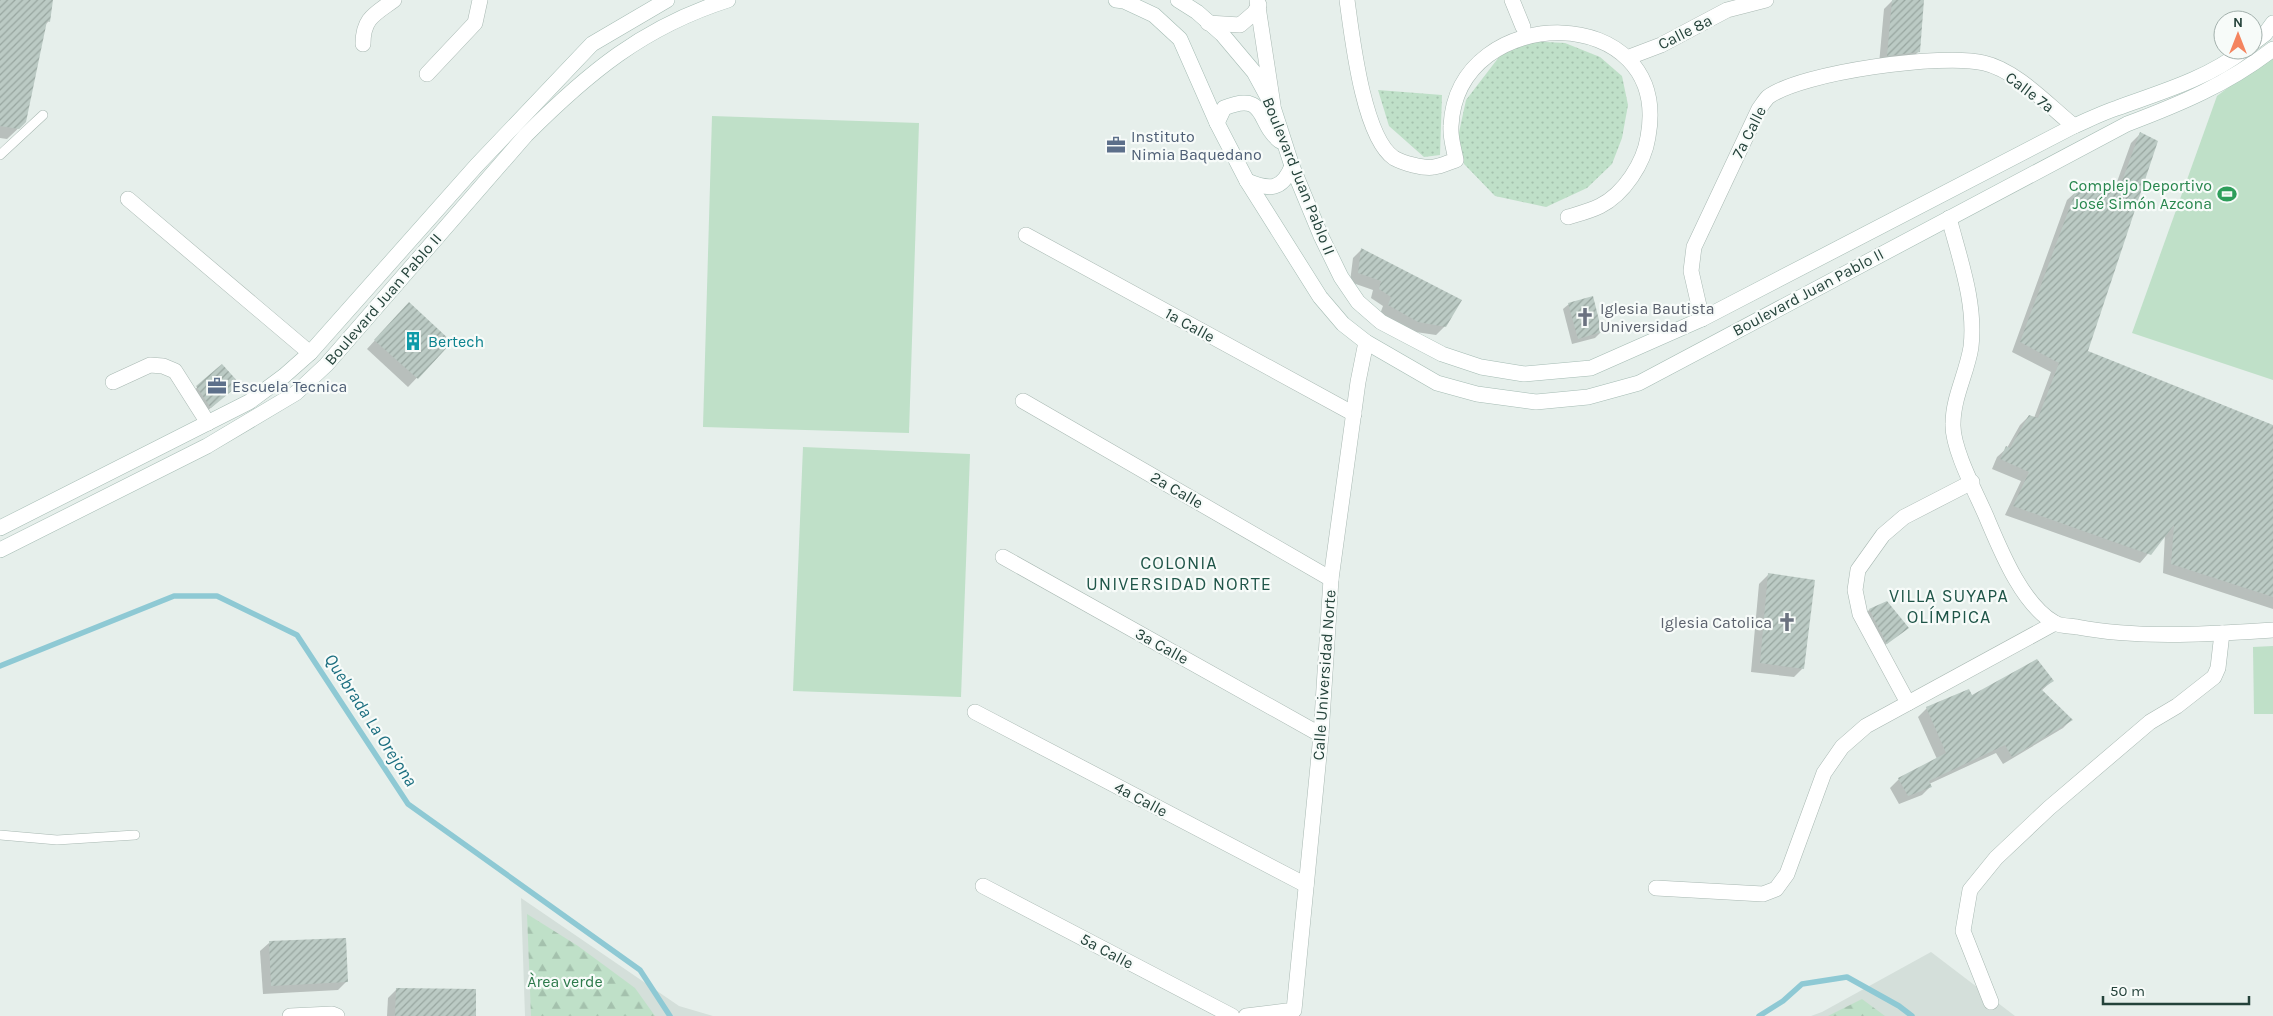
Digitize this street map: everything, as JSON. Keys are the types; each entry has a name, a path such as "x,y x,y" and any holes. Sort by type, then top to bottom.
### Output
{"street":[{"path":"363,44 365,26 370,17 394,0"},
{"path":"428,74 475,22 480,0"},
{"name":"Boulevard Juan Pablo II","path":"0,528 249,402 284,376 310,353 476,166 592,44 667,0"},
{"name":"Boulevard Juan Pablo II","path":"0,550 207,446 296,393 326,365 526,135 562,99 590,74 645,35 703,8 728,0"},
{"name":"Boulevard Juan Pablo II","path":"1116,0 1124,1 1154,15 1180,40 1217,123 1247,181 1283,235 1320,297 1343,324 1366,342 1437,383 1477,394 1536,402 1588,397 1639,383 2127,124 2187,101 2218,86 2248,68 2273,49"},
{"name":"Boulevard Juan Pablo II","path":"1178,0 1222,34 1254,72 1273,107 1292,166 1321,236 1341,277 1358,302 1381,322 1442,354 1481,366 1524,374 1591,368 1702,319 2074,126 2116,108 2180,86 2228,60"},
{"path":"1347,0 1364,99 1381,146 1394,158 1433,168 1456,160 1450,127 1456,95 1470,65 1494,42 1523,27 1558,22 1593,29 1611,38 1632,56 1644,82 1652,117 1646,152 1628,182 1601,205 1568,218"},
{"path":"1512,0 1523,27"},
{"name":"Calle 8a","path":"1632,56 1661,45 1727,10 1766,0"},
{"path":"1208,22 1240,25 1254,13 1258,3"},
{"path":"1258,3 1273,107"},
{"path":"2263,36 2273,23"},
{"name":"Calle 7a","path":"1953,60 1985,63 2010,74 2074,126"},
{"name":"7a Calle","path":"1702,319 1691,271 1694,247 1759,109 1767,98 1783,89 1841,73 1896,64 1953,60"},
{"path":"1217,123 1224,108 1239,102 1247,103 1261,110 1273,136 1285,145"},
{"path":"1247,181 1264,188 1278,185 1287,180 1292,166"},
{"path":"128,199 310,353"},
{"path":"1949,218 1971,306 1970,350 1956,394 1952,425 1959,451 2010,571 2037,607 2055,624 2096,631 2150,634 2273,630"},
{"name":"1a Calle","path":"1026,235 1354,414"},
{"name":"Calle Universidad Norte","path":"1246,1016 1294,1010 1322,735 1331,579 1358,382 1366,342"},
{"path":"113,382 150,365 163,366 175,371 208,423"},
{"name":"2a Calle","path":"1022,401 1331,579"},
{"path":"1908,703 1860,614 1855,590 1858,570 1883,535 1904,517 1972,482"},
{"name":"3a Calle","path":"1002,557 1322,735"},
{"path":"1656,888 1764,894 1776,889 1787,874 1824,773 1842,746 1866,726 2055,624"},
{"path":"1991,1002 1962,931 1970,890 1996,858 2056,802 2150,722 2177,706 2214,677 2218,668 2222,633"},
{"name":"4a Calle","path":"975,712 1306,885"},
{"name":"5a Calle","path":"983,886 1232,1016"},
{"path":"290,1016 332,1014 337,1016"}],"lane":[{"path":"0,155 43,115"},
{"path":"0,835 57,840 134,835"}],"shaded area":[{"name":"Àrea verde","path":"521,898 679,1006 713,1016 525,1016"},
{"path":"1931,952 2015,1016 1811,1016 1822,1012"}],"green space":[{"path":"1526,41 1565,43 1600,57 1622,76 1628,105 1622,138 1612,164 1587,188 1546,207 1495,196 1464,164 1458,137 1466,100 1499,57"},
{"name":"Complejo Deportivo José Simón Azcona","path":"2273,54 2273,380 2132,333 2217,96"},
{"path":"1378,90 1442,95 1440,155 1424,157 1389,126"},
{"path":"712,116 919,123 909,433 703,427"},
{"path":"803,447 970,454 961,697 793,691"},
{"path":"2273,646 2273,714 2254,714 2253,647"},
{"name":"Àrea verde","path":"527,914 578,946 635,988 655,1016 531,1016"},
{"path":"1862,999 1885,1016 1828,1016"}],"building":[{"path":"0,0 53,0 50,22 47,21 26,122 19,129 0,126"},
{"path":"1892,0 1924,0 1920,52 1887,56"},
{"path":"2140,132 2158,141 2088,351 2273,425 2273,597 2171,564 2174,525 2151,555 2013,506 2029,472 2000,459 2006,446 2010,448 2029,415 2038,418 2059,363 2020,342 2076,190 2118,192"},
{"path":"1361,248 1462,300 1446,327 1418,322 1388,305 1391,297 1379,289 1381,281 1358,273"},
{"name":"Iglesia Bautista Universidad","path":"1593,296 1602,332 1578,339 1568,303"},
{"name":"Bertech","path":"409,302 452,342 418,379 374,340"},
{"name":"Escuela Tecnica","path":"222,364 240,384 211,408 196,386"},
{"name":"Iglesia Catolica","path":"1768,573 1815,580 1804,669 1760,663"},
{"path":"1887,601 1909,628 1887,644 1869,609"},
{"path":"2037,659 2054,681 2041,689 2073,720 2012,757 2005,745 1929,781 1932,787 1908,796 1898,778 1946,753 1926,707 1969,689 1972,695"},
{"path":"346,938 348,982 271,986 269,941"},
{"path":"396,988 476,989 476,1016 395,1016"}],"waterway":[{"name":"Quebrada La Orejona","path":"0,666 174,596 217,596 297,635 408,804 640,970 670,1016"},
{"name":"Quebrada La Orejona","path":"1759,1016 1783,1001 1802,984 1847,977 1899,1006 1912,1016"}],"place":[{"name":"Instituto Nimia Baquedano","path":"1116,145"},
{"name":"Complejo Deportivo José Simón Azcona","path":"2227,194"},
{"name":"Iglesia Bautista Universidad","path":"1585,317"},
{"name":"Bertech","path":"413,341"},
{"name":"Escuela Tecnica","path":"217,386"},
{"name":"Iglesia Catolica","path":"1787,622"}],"district":[{"name":"COLONIA UNIVERSIDAD NORTE","path":"1179,573"},
{"name":"VILLA SUYAPA OLÍMPICA","path":"1949,606"}]}
